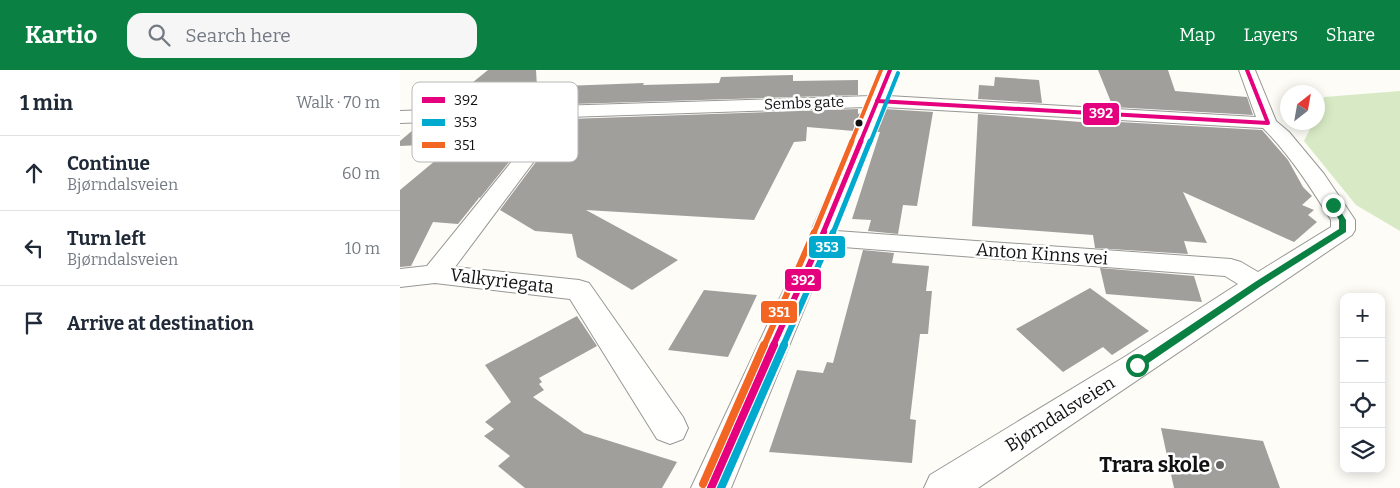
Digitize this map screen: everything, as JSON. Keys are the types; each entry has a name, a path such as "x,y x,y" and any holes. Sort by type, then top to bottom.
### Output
{"street":[{"path":"711,488 820,238 890,70"},
{"name":"Bjørndalsveien","path":"944,488 1137,365 1343,230 1343,220 1316,179 1282,136 1268,124 1247,70"},
{"name":"Sembs gate","path":"578,111 877,101 1268,124"},
{"name":"Valkyriegata","path":"435,274 522,162"},
{"name":"Anton Kinns vei","path":"820,238 1231,268 1258,284"},
{"path":"400,278 435,274"},
{"name":"Valkyriegata","path":"435,274 579,290 670,428"}],"green space":[{"path":"1400,91 1400,231 1356,205 1304,141 1310,130 1325,130 1325,97"}],"building":[{"path":"488,70 536,70 537,82 473,82"},
{"path":"1098,70 1168,70 1175,91 1247,97 1253,115 1113,107"},
{"path":"793,75 793,81 858,80 858,95 578,104 578,85 719,83 721,77"},
{"path":"995,77 1039,80 1042,103 978,99 979,85 994,86"},
{"path":"858,109 858,114 861,113 854,131 807,127 806,141 794,142 754,220 586,210 678,260 632,290 577,257 572,234 535,231 500,210 536,162 578,162 578,119"},
{"path":"885,109 933,112 917,206 903,205 898,234 868,231 871,220 852,219 880,132 876,132"},
{"path":"978,114 1120,125 1119,122 1262,130 1288,160 1303,187 1312,196 1302,205 1314,210 1308,215 1317,222 1294,242 1183,192 1207,243 1184,241 1188,254 1095,248 1093,235 972,226"},
{"path":"412,131 412,145 400,146 400,141"},
{"path":"434,162 509,162 480,198 478,197 458,224 433,222 411,266 400,267 400,190"},
{"path":"863,250 894,253 892,263 929,266 926,291 932,291 928,334 920,334 910,419 916,420 912,463 769,452 797,370 823,373 827,362 833,363"},
{"path":"1100,268 1194,276 1202,302 1106,294"},
{"path":"1090,288 1149,331 1112,355 1103,347 1063,372 1016,329"},
{"path":"704,290 757,295 728,357 668,350"},
{"path":"577,316 597,346 539,378 542,382 539,384 544,390 533,397 584,433 677,462 662,488 525,488 498,466 510,456 484,436 494,429 485,422 511,402 485,365"},
{"name":"Trara skole","path":"1161,428 1263,441 1280,488 1174,488"}],"transit line":[{"name":"351","path":"703,484 813,235 881,70"},
{"name":"392","path":"711,488 821,238 890,70"},
{"name":"392","path":"877,101 1268,123 1247,70"},
{"name":"353","path":"721,488 829,242 898,73"}],"place":[{"name":"Trara skole","path":"1220,465"}],"route":[{"path":"1137,365 1343,230 1343,220 1333,205"}]}
